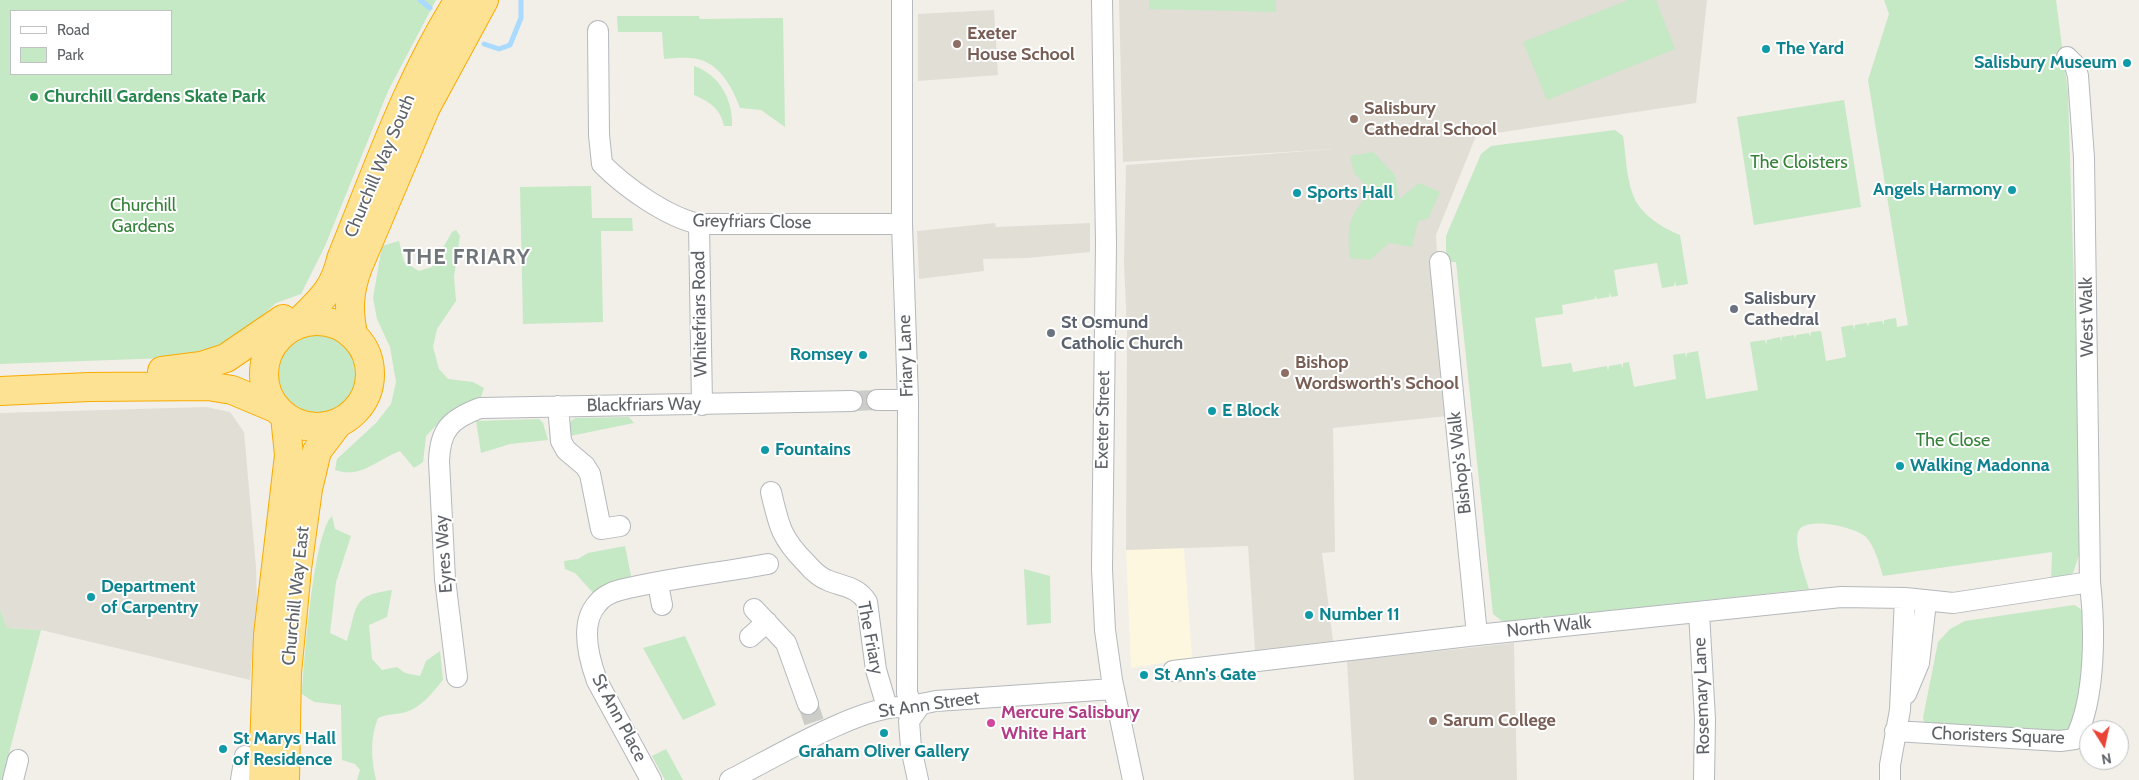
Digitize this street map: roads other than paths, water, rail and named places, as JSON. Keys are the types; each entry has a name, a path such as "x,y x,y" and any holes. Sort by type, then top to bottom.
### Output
{"highway":[{"name":"Churchill Way South","path":"295,326 333,284 341,259 410,91 459,0"},
{"name":"Churchill Way South","path":"353,334 349,316 350,292 358,267 426,107 484,0"},
{"path":"308,489 324,458 371,411 382,389 380,362 366,327 362,305 374,232"},
{"path":"89,387 132,376 201,366 226,358 252,342 313,294 341,259"},
{"path":"0,391 89,387 208,386 232,390 313,426 339,422 359,406 365,398 370,382 367,356 353,334 342,327 324,321 307,322 295,326 271,346 234,366 205,375 132,376"},
{"path":"271,346 265,371 267,386 280,412"},
{"name":"Churchill Way East","path":"262,780 268,635 288,455 280,412"},
{"name":"Churchill Way East","path":"285,780 287,674 297,569 308,489 317,451 339,422"}],"street":[{"name":"Friary Lane","path":"902,0 902,224 908,400 907,693 914,710"},
{"name":"Exeter Street","path":"1102,0 1106,243 1102,542 1105,630 1113,689 1133,780"},
{"name":"Greyfriars Close","path":"598,31 602,164 626,184 666,211 681,220 699,224 902,224"},
{"name":"West Walk","path":"2067,56 2075,65 2078,76 2084,158 2090,582"},
{"name":"Whitefriars Road","path":"699,224 702,405"},
{"name":"Bishop's Walk","path":"1440,262 1477,635"},
{"path":"877,400 908,400"},
{"name":"Blackfriars Way","path":"444,431 456,419 480,408 852,401"},
{"path":"558,406 561,441 566,450 585,466 590,474 601,529 620,526"},
{"name":"Eyres Way","path":"444,431 440,445 439,461 445,579 457,677"},
{"name":"The Friary","path":"771,492 779,526 785,540 794,551 819,576 853,588 861,593 866,602 875,665 887,707"},
{"name":"St Ann Place","path":"651,780 597,681 592,667 587,637 589,619 597,604 606,596 618,591 773,564 794,551"},
{"path":"1890,780 1895,732 1900,710 1919,663 1926,602 1953,603 2090,582"},
{"name":"Choristers Square","path":"1895,732 2060,741 2075,739 2083,724 2094,647 2094,618 2090,582"},
{"path":"658,584 662,604"},
{"name":"North Walk","path":"1173,671 1477,635 1841,598 1905,598 1926,602"},
{"path":"1900,710 1905,598"},
{"name":"Rosemary Lane","path":"1699,612 1705,719 1704,780"},
{"path":"750,637 760,616 786,643 814,720"},
{"name":"St Ann Street","path":"730,780 814,720 887,707 903,707 914,710 921,704 936,700 1113,689"},
{"path":"914,710 909,720 911,748 918,780"},
{"path":"241,780 245,756"},
{"path":"12,780 18,760"}],"waterway":[{"path":"420,0 430,8"},
{"path":"484,44 499,49 510,45 521,18 521,0"}],"tunnel":[{"path":"852,401 877,400"},
{"path":"808,704 814,722"}],"place":[{"name":"Exeter House School","path":"957,44"},
{"name":"The Yard","path":"1766,49"},
{"name":"Salisbury Museum","path":"2127,63"},
{"name":"Churchill Gardens Skate Park","path":"34,97"},
{"name":"Salisbury Cathedral School","path":"1354,119"},
{"name":"Angels Harmony","path":"2012,190"},
{"name":"Sports Hall","path":"1297,193"},
{"name":"Salisbury Cathedral","path":"1734,309"},
{"name":"St Osmund Catholic Church","path":"1051,333"},
{"name":"Romsey","path":"863,355"},
{"name":"Bishop Wordsworth's School","path":"1285,373"},
{"name":"E Block","path":"1212,411"},
{"name":"Fountains","path":"765,450"},
{"name":"Walking Madonna","path":"1900,466"},
{"name":"Department of Carpentry","path":"91,597"},
{"name":"Number 11","path":"1309,615"},
{"name":"St Ann's Gate","path":"1144,675"},
{"name":"Sarum College","path":"1433,721"},
{"name":"Mercure Salisbury White Hart","path":"991,723"},
{"name":"Graham Oliver Gallery","path":"884,733"},
{"name":"St Marys Hall of Residence","path":"223,749"}],"district":[{"name":"THE FRIARY","path":"467,258"}],"park label":[{"name":"The Cloisters","path":"1799,163"},
{"name":"Churchill Gardens","path":"143,216"},
{"name":"The Close","path":"1953,441"}]}
